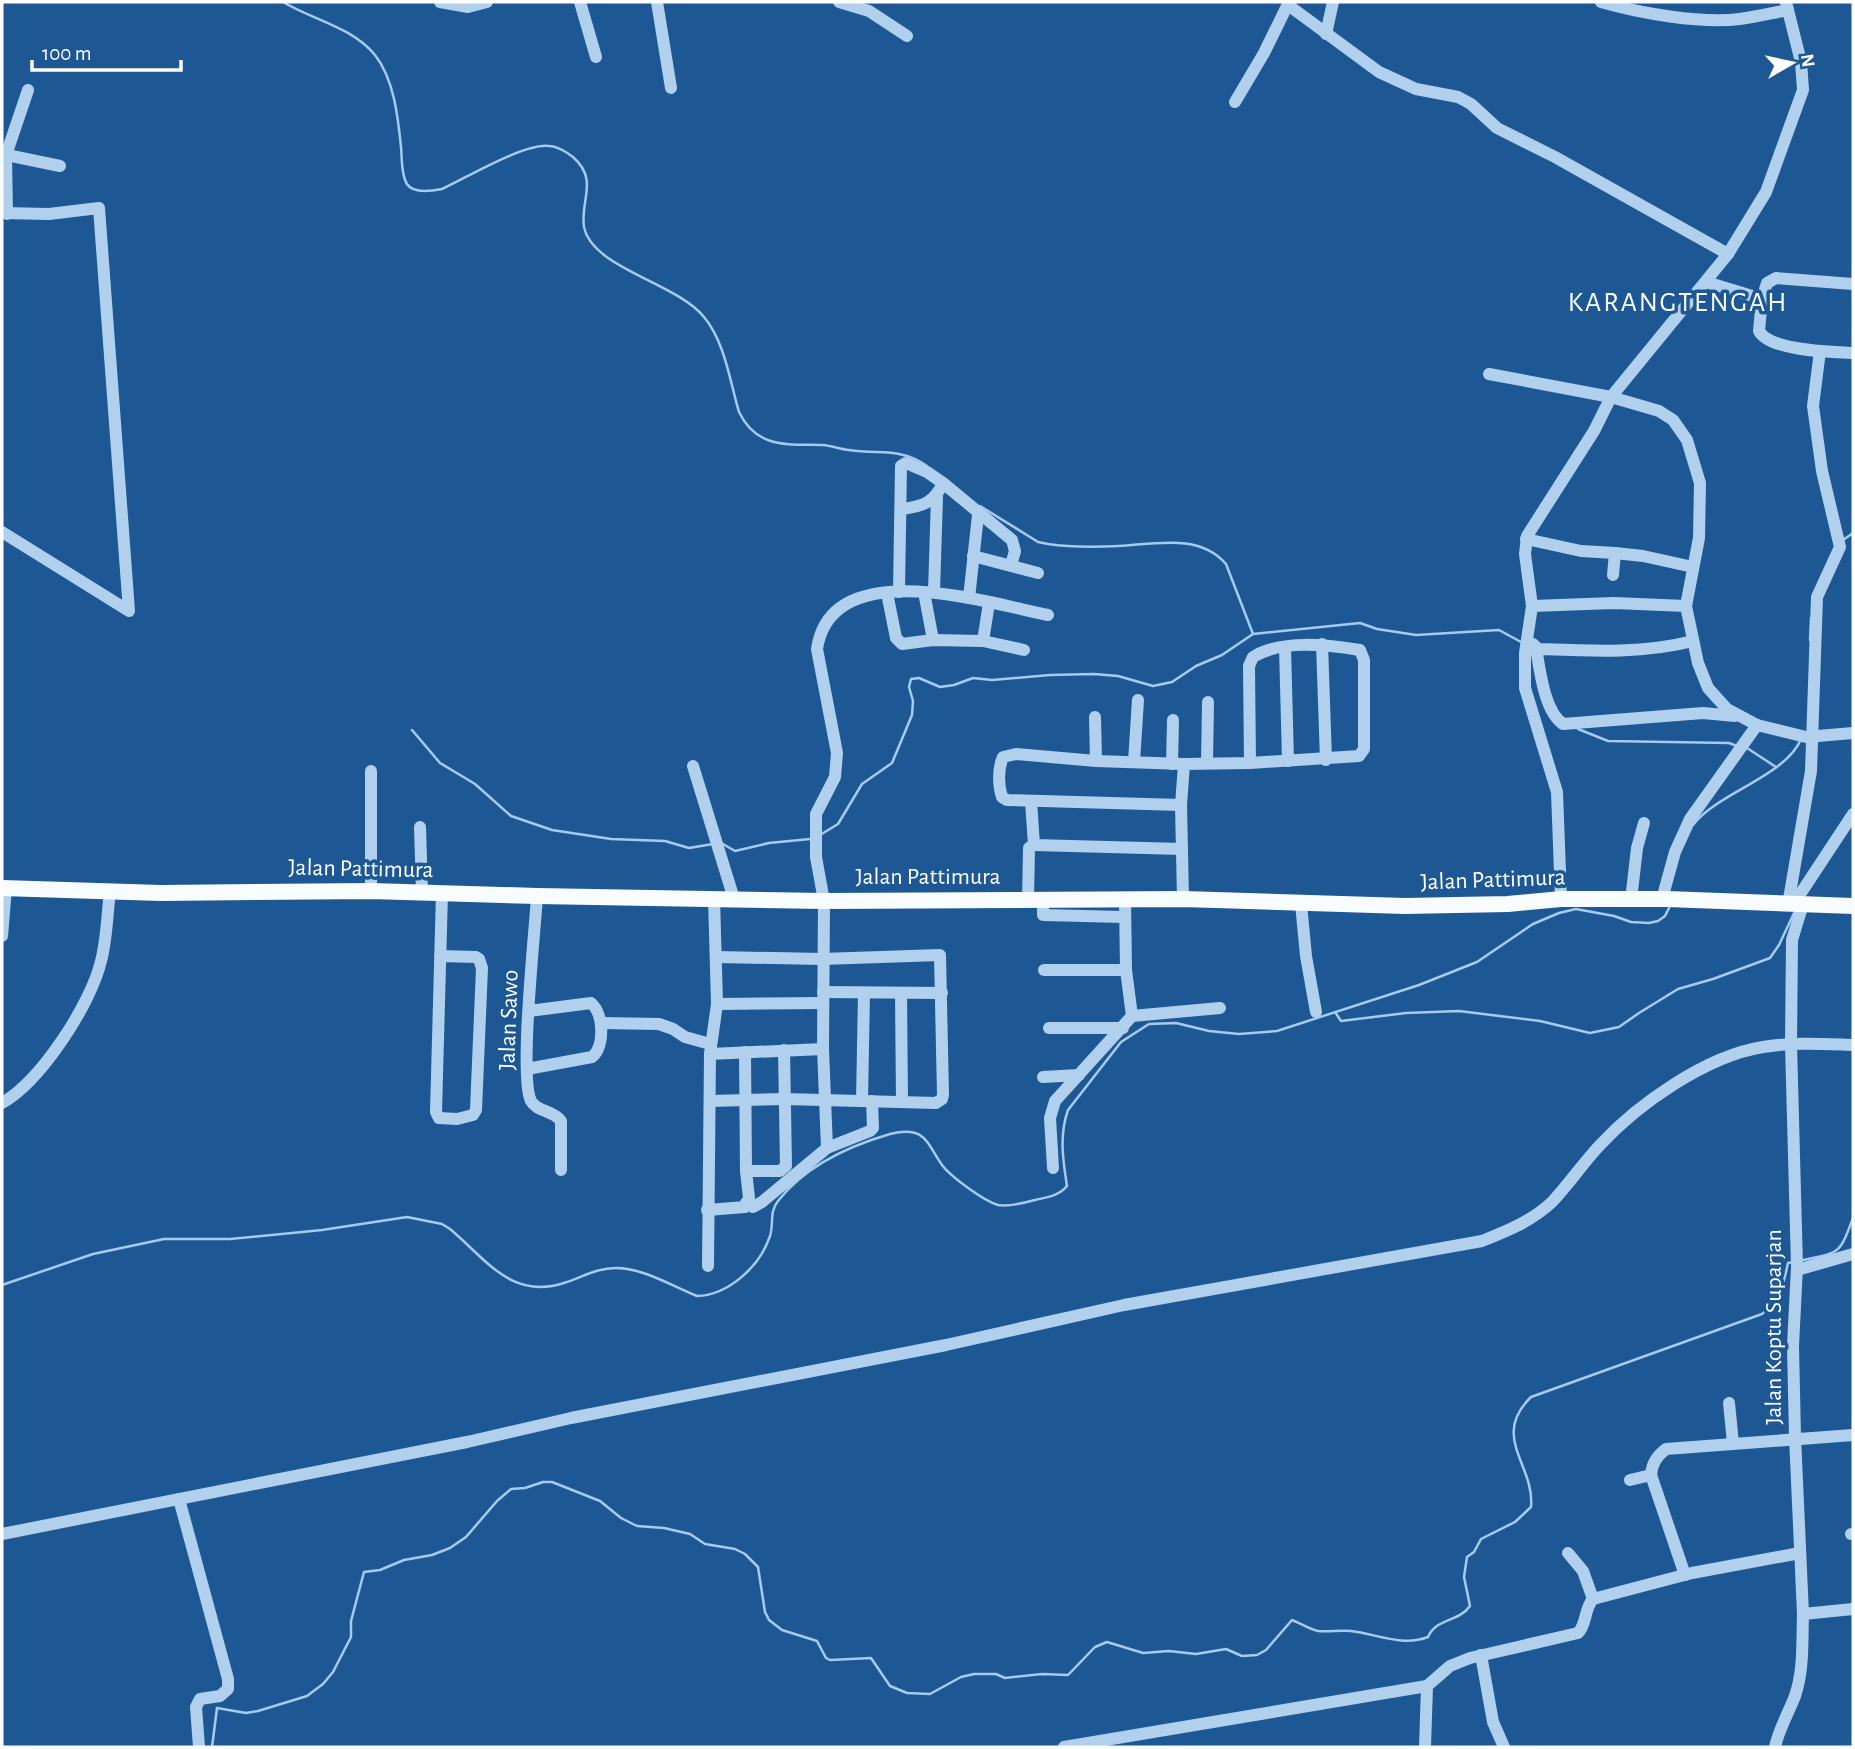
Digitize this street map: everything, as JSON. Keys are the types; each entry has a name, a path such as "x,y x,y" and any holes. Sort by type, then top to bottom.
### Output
{"main road":[{"name":"Jalan Pattimura","path":"4,888 110,892 371,891 537,897 824,901 1183,899 1464,906 1562,899 1669,899 1853,906"}],"street":[{"path":"440,2 468,7 487,2"},
{"path":"580,2 596,57"},
{"path":"657,2 671,88"},
{"path":"839,2 869,11 907,36"},
{"path":"1326,34 1333,2"},
{"path":"1562,899 1557,792 1525,688 1532,606 1525,554 1526,539 1612,397 1728,254 1766,192 1800,102 1802,90 1802,71 1787,6 1738,19 1666,16 1601,2"},
{"path":"1235,102 1288,3 1379,72 1416,89 1458,97 1471,104 1497,128 1555,157 1728,254"},
{"path":"2,532 129,611 99,208 49,215 4,214 4,155 28,90"},
{"path":"4,155 60,166"},
{"path":"1853,284 1776,278 1767,283 1762,299 1759,331 1765,339 1820,351 1853,353"},
{"path":"1706,282 1762,299"},
{"path":"1796,905 1811,771 1806,737 1817,597 1839,542 1822,471 1813,406 1820,351"},
{"path":"1489,374 1612,397 1668,416 1687,440 1700,483 1701,519 1686,606 1698,663 1708,688 1718,701 1758,725 1806,737 1853,733"},
{"path":"1011,565 1015,551 1012,540 978,515 943,483 913,465 903,464 900,471 902,509 893,592 899,643 933,640 982,641 1024,650"},
{"path":"933,640 929,592 937,497 943,483"},
{"path":"902,509 918,507 937,497"},
{"path":"969,598 978,515"},
{"path":"1526,539 1581,551 1643,556 1693,567"},
{"path":"1613,575 1615,553"},
{"path":"973,556 1038,573"},
{"path":"827,1149 823,1049 824,901 816,839 816,814 832,785 837,767 837,753 817,649 819,637 836,611 849,601 858,597 893,592 929,592 1048,615"},
{"path":"982,641 989,603"},
{"path":"1532,606 1614,603 1686,606"},
{"path":"1530,647 1632,651 1693,641"},
{"path":"1322,644 1326,760"},
{"path":"1181,805 1015,801 1002,797 1000,767 1003,757 1016,754 1178,764 1250,763 1326,760 1359,756 1364,749 1364,660 1360,650 1322,644 1285,647 1258,654 1250,662 1250,763"},
{"path":"1285,647 1288,761"},
{"path":"1530,647 1545,692 1557,719 1563,723 1703,713 1739,716"},
{"path":"1134,762 1138,700"},
{"path":"1207,763 1208,702"},
{"path":"1095,717 1096,761"},
{"path":"1174,720 1181,805 1183,899"},
{"path":"1669,899 1675,852 1690,819 1758,725"},
{"path":"693,766 734,899"},
{"path":"371,771 371,891"},
{"path":"1031,801 1034,845"},
{"path":"1796,905 1853,814"},
{"path":"1631,900 1637,848 1644,823"},
{"path":"420,827 422,892"},
{"path":"1124,917 1042,915 1036,900 1029,848 1034,845 1182,849"},
{"path":"2,936 4,888"},
{"path":"2,1103 22,1090 42,1069 80,1010 95,981 102,960 110,892"},
{"path":"440,956 476,957 482,963 475,1110 473,1115 457,1119 439,1118 436,1112 440,956 442,893"},
{"name":"Jalan Sawo","path":"537,897 527,1069 531,1101 538,1108 552,1112 561,1121 561,1170"},
{"path":"708,1266 710,1049 717,1004 714,898"},
{"path":"1053,1168 1049,1128 1052,1110 1066,1087 1132,1016 1126,970 1125,899"},
{"path":"1301,904 1306,956 1316,1012"},
{"name":"Jalan Koptu Suparjan","path":"1775,1747 1779,1729 1795,1695 1800,1675 1803,1614 1793,1346 1797,1269 1791,1044 1792,940 1796,905"},
{"path":"710,1101 746,1099 936,1103 942,1099 942,958 938,953 822,960 716,957"},
{"path":"1044,970 1126,970"},
{"path":"717,1004 864,993 942,993"},
{"path":"746,1203 753,1207 769,1198 827,1149 873,1128 867,1101 864,993"},
{"path":"901,993 902,1101"},
{"path":"527,1069 592,1057 599,1050 601,1023 596,1007 591,1003 529,1012"},
{"path":"1132,1016 1220,1008"},
{"path":"601,1023 659,1024 710,1049 745,1052 823,1049"},
{"path":"1049,1028 1123,1028"},
{"path":"2,1534 442,1447 571,1418 932,1348 1124,1305 1482,1241 1512,1229 1551,1202 1619,1126 1674,1086 1738,1052 1791,1044 1853,1045"},
{"path":"747,1171 784,1169 784,1050"},
{"path":"707,1210 745,1207 749,1198 745,1052"},
{"path":"1043,1077 1079,1075"},
{"path":"1797,1269 1853,1254"},
{"path":"1729,1403 1733,1443"},
{"path":"1685,1576 1651,1475 1651,1466 1659,1454 1666,1449 1795,1437 1853,1435"},
{"path":"1630,1480 1651,1475"},
{"path":"179,1499 228,1679 228,1689 219,1696 200,1699 196,1707 199,1747"},
{"path":"1063,1747 1427,1686 1450,1666 1481,1655 1578,1633 1593,1599 1685,1576 1800,1553"},
{"path":"1575,1562 1593,1599"},
{"path":"1803,1614 1853,1609"},
{"path":"1481,1655 1493,1722 1504,1747"},
{"path":"1425,1747 1427,1686"}],"waterway":[{"path":"283,2 355,37 375,55 387,75 394,99 403,171 410,187 423,191 442,189 525,150 549,146 562,150 573,157 585,174 587,190 583,217 590,241 618,265 675,294 704,317 722,350 739,412 755,433 785,444 823,445 846,450 899,454 927,466"},
{"path":"980,506 1038,542 1048,544 1102,547 1176,543 1203,548 1226,564 1253,634 1360,623 1377,629 1416,635 1499,630 1521,642"},
{"path":"1843,540 1853,533"},
{"path":"1810,640 1811,618"},
{"path":"820,835 838,824 862,784 892,763 912,715 913,701 909,687 911,679 919,678 940,687 973,678 992,680 1094,674 1118,676 1153,686 1172,682 1196,666 1222,655 1253,634"},
{"path":"1578,729 1608,741 1729,743 1737,746"},
{"path":"412,730 440,763 475,784 511,816 552,830 611,839 665,841 689,848 713,844"},
{"path":"1693,825 1718,803 1781,764 1801,739"},
{"path":"1747,748 1776,767"},
{"path":"723,844 735,851 769,843 810,839"},
{"path":"2,1285 93,1254 164,1239 230,1239 322,1230 407,1217 442,1224 501,1274 529,1286 545,1287 596,1271 616,1268 647,1274 697,1296 709,1294 742,1277 759,1258 770,1236 775,1205 801,1177 844,1151 890,1134 911,1132 923,1137 953,1176 992,1203 1021,1203 1060,1192 1067,1186 1063,1138 1068,1110 1121,1042 1149,1024 1176,1023 1209,1031 1239,1034 1277,1031 1419,985 1477,962 1533,924 1559,913 1576,909 1631,922 1649,923 1665,916 1671,904"},
{"path":"1335,1012 1341,1021 1406,1013 1459,1011 1540,1021 1590,1033 1619,1027 1678,989 1770,958 1794,913"},
{"path":"1803,1260 1837,1250 1845,1239 1853,1218"},
{"path":"212,1747 217,1708 246,1713 258,1711 307,1696 323,1684 333,1672 351,1637 351,1621 364,1572 380,1570 404,1560 432,1555 450,1548 466,1537 511,1489 543,1482 552,1482 600,1501 621,1518 637,1526 690,1534 705,1544 735,1549 745,1554 758,1567 765,1612 769,1620 782,1630 817,1641 826,1658 830,1660 871,1658 890,1686 907,1693 930,1694 961,1677 974,1674 996,1674 1005,1678 1042,1674 1068,1675 1095,1647 1107,1642 1143,1653 1169,1651 1196,1654 1226,1649 1242,1656 1257,1655 1266,1650 1292,1620 1318,1631 1351,1631 1409,1641 1428,1637 1436,1626 1460,1615 1470,1606 1464,1577 1467,1557 1474,1552 1481,1539 1515,1522 1531,1507 1527,1478 1514,1438 1514,1425 1519,1411 1531,1397 1762,1314 1777,1298 1788,1263 1793,1262"}],"district":[{"name":"KARANGTENGAH","path":"1678,303"}]}
